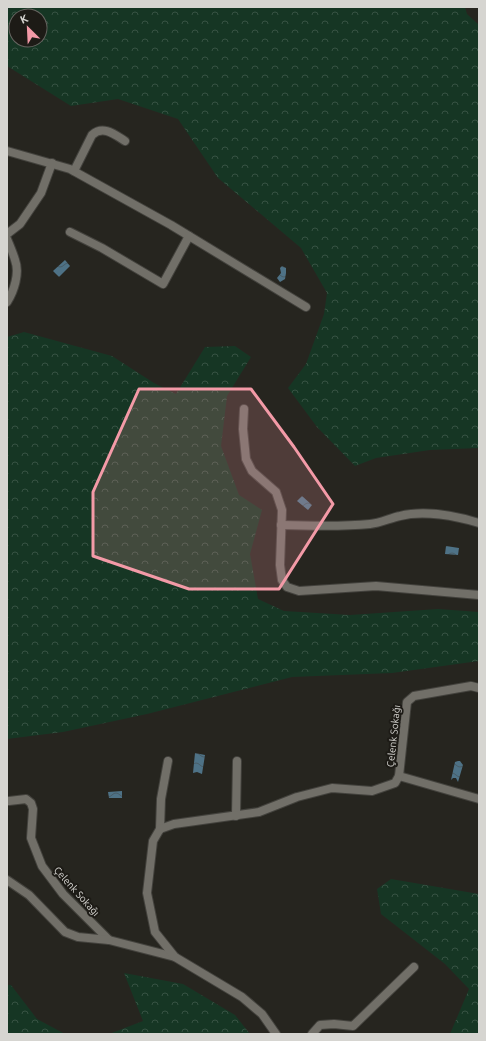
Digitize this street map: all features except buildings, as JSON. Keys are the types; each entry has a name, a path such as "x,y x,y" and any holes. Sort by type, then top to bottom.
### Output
{"street":[{"path":"74,171 92,135 96,131 109,131 125,141"},
{"path":"7,151 74,171 189,236 306,307"},
{"path":"7,234 20,224 42,193 52,164"},
{"path":"70,232 102,248 163,284 189,236"},
{"path":"7,239 16,261 17,270 7,302"},
{"path":"244,409 243,429 246,459 252,470 276,492 282,510 280,565 282,580 287,587 299,591 376,586 479,595"},
{"path":"281,525 329,526 372,524 400,516 420,514 464,519 479,523"},
{"name":"Çelenk Sokağı","path":"160,829 174,824 259,812 297,797 332,788 372,791 395,783 399,776 407,702 414,696 471,686 479,688"},
{"path":"168,761 161,799 160,829 153,840 147,892 155,932 175,957"},
{"path":"236,816 237,761"},
{"name":"Çelenk Sokağı","path":"399,776 479,799"},
{"name":"Çelenk Sokağı","path":"9,801 26,799 31,803 34,815 31,838 42,866 63,894 109,940"},
{"path":"7,880 29,895 65,932 78,937 109,940 175,957 242,997 262,1014 276,1034"},
{"path":"312,1034 320,1025 334,1024 354,1026 414,968"}],"highlighted area":[{"path":"139,389 251,389 294,447 333,504 279,589 189,589 93,556 93,492"}],"green space":[{"path":"7,7 465,7 467,14 479,25 479,448 430,450 376,458 355,466 317,427 288,388 306,364 324,314 327,293 301,248 218,178 178,119 118,99 71,106 7,66"},
{"path":"24,332 112,356 154,383 176,394 205,347 235,346 251,357 227,396 221,446 239,495 262,510 250,554 258,599 284,611 350,615 438,609 479,612 479,661 392,673 292,677 147,714 63,732 7,739 7,337"},
{"path":"391,879 479,894 479,1034 450,1034 469,989 445,964 381,914 377,889"},
{"path":"124,973 183,984 235,1015 250,1034 109,1034 143,1021"},
{"path":"7,985 11,985 37,1019 65,1034 7,1034"}],"water":[{"path":"65,260 70,266 59,277 53,271"},
{"path":"282,266 286,268 286,273 285,279 280,282 277,278 281,273 280,268"},
{"path":"302,496 312,505 308,510 297,501"},
{"path":"446,546 459,548 458,555 445,554"},
{"path":"195,753 205,755 202,774 197,772 193,773"},
{"path":"460,761 463,765 458,782 456,778 451,780 455,762"},
{"path":"122,791 122,798 109,798 108,792"}]}
